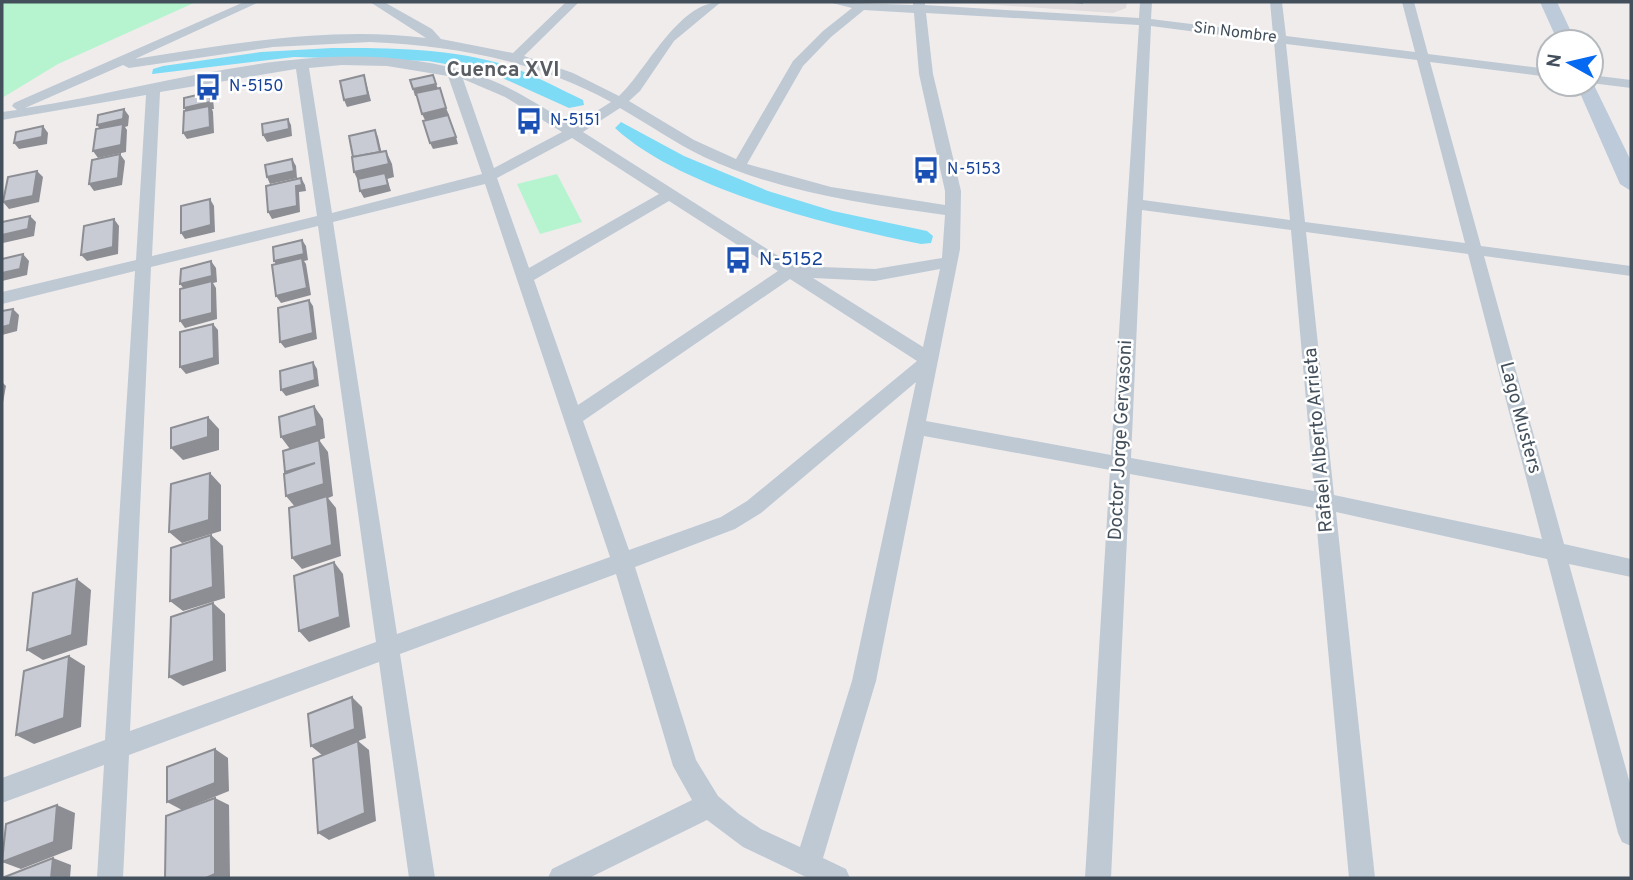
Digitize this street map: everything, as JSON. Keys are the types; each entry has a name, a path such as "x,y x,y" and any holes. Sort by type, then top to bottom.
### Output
{"main road":[{"path":"1549,2 1561,28"},
{"path":"1592,98 1631,184"}],"street":[{"path":"2,115 253,2"},
{"path":"376,2 428,32 437,43"},
{"path":"392,11 411,2"},
{"path":"516,57 573,2"},
{"path":"2,299 456,190 489,176 573,132 620,102 635,88 670,38 715,2"},
{"name":"Sin Nombre","path":"834,2 860,7 919,6 1145,22 1535,72"},
{"name":"Doctor Jorge Gervasoni","path":"1098,878 1146,2"},
{"name":"Rafael Alberto Arrieta","path":"1276,2 1362,878"},
{"name":"Lago Musters","path":"1408,2 1631,834"},
{"path":"808,864 864,681 949,262 954,211 950,171 923,60 919,6"},
{"path":"739,166 798,64 827,34 860,7"},
{"path":"127,74 277,42 343,39 437,43 516,57 562,73 620,102 690,144 739,166 864,199 954,211"},
{"path":"127,74 147,49"},
{"path":"2,115 302,64 380,64 454,73 497,87 573,132 930,360"},
{"path":"302,64 422,878"},
{"path":"454,73 623,563 685,765 709,805 752,838 837,878"},
{"path":"127,74 153,90"},
{"path":"1605,81 1631,84"},
{"path":"110,878 153,90"},
{"path":"525,278 670,194"},
{"path":"1135,204 1631,271"},
{"path":"573,418 790,271 875,275 949,262"},
{"path":"2,790 700,536 754,507 930,360"},
{"path":"916,427 1324,501 1631,568"},
{"path":"561,878 709,805"}],"shaded area":[{"path":"955,2 1127,2 1126,8 1113,13"}],"green space":[{"path":"2,2 196,2 58,64 2,98"},
{"path":"557,174 582,222 540,234 517,184"}],"water":[{"path":"332,48 424,50 470,56 514,68 540,79 583,100 584,105 569,108 487,71 428,61 294,57 152,74 153,69 163,66 261,52"},
{"path":"621,122 684,156 768,191 833,211 927,231 933,236 931,243 921,244 803,216 718,187 679,170 644,150 615,128"}],"building":[{"path":"364,75 368,95 344,100 340,81"},
{"path":"433,75 436,84 413,89 410,80"},
{"path":"440,88 446,108 422,114 416,93"},
{"path":"210,92 210,102 184,108 184,98"},
{"path":"209,106 210,127 183,133 184,111"},
{"path":"124,109 123,119 97,125 98,115"},
{"path":"448,115 456,137 430,143 423,121"},
{"path":"288,119 289,129 263,135 262,124"},
{"path":"123,124 121,145 93,151 96,129"},
{"path":"43,126 42,137 14,143 16,132"},
{"path":"375,130 380,152 353,157 349,136"},
{"path":"386,151 389,164 354,172 352,157"},
{"path":"120,154 118,178 89,184 92,160"},
{"path":"292,159 294,171 267,177 265,165"},
{"path":"37,171 33,196 3,202 8,177"},
{"path":"385,173 388,185 360,191 358,179"},
{"path":"301,178 302,185 296,186 297,206 268,212 266,186"},
{"path":"210,199 211,225 181,233 181,206"},
{"path":"30,216 28,229 2,235 2,222"},
{"path":"114,219 113,247 81,255 84,226"},
{"path":"302,240 304,254 274,261 273,247"},
{"path":"23,254 20,269 2,273 2,259"},
{"path":"302,258 307,288 276,296 272,265"},
{"path":"211,261 212,276 180,284 181,269"},
{"path":"212,281 212,313 180,321 180,289"},
{"path":"309,300 313,333 280,342 278,308"},
{"path":"13,309 10,325 2,327 2,311"},
{"path":"213,324 214,358 180,367 180,332"},
{"path":"313,362 315,380 281,390 280,371"},
{"path":"314,406 317,426 281,437 279,417"},
{"path":"208,417 208,437 171,448 171,428"},
{"path":"319,440 324,484 286,496 284,474 315,463 285,472 283,451"},
{"path":"210,473 209,520 169,532 171,484"},
{"path":"327,496 332,545 292,558 289,508"},
{"path":"211,535 213,587 170,601 171,548"},
{"path":"334,562 340,617 299,631 294,576"},
{"path":"77,579 72,635 27,650 33,593"},
{"path":"213,603 214,661 169,677 171,617"},
{"path":"69,656 64,718 16,735 24,671"},
{"path":"352,697 355,729 311,746 308,714"},
{"path":"358,741 365,813 318,833 313,759"},
{"path":"215,749 215,783 167,802 167,767"},
{"path":"215,798 215,874 206,878 165,878 166,816"},
{"path":"57,805 54,842 2,862 6,824"},
{"path":"53,858 51,878 2,878"}],"place":[{"name":"N-5150","path":"208,87"},
{"name":"N-5151","path":"529,121"},
{"name":"N-5153","path":"926,170"},
{"name":"N-5152","path":"738,260"}],"district":[{"name":"Cuenca XVI","path":"503,70"}]}
